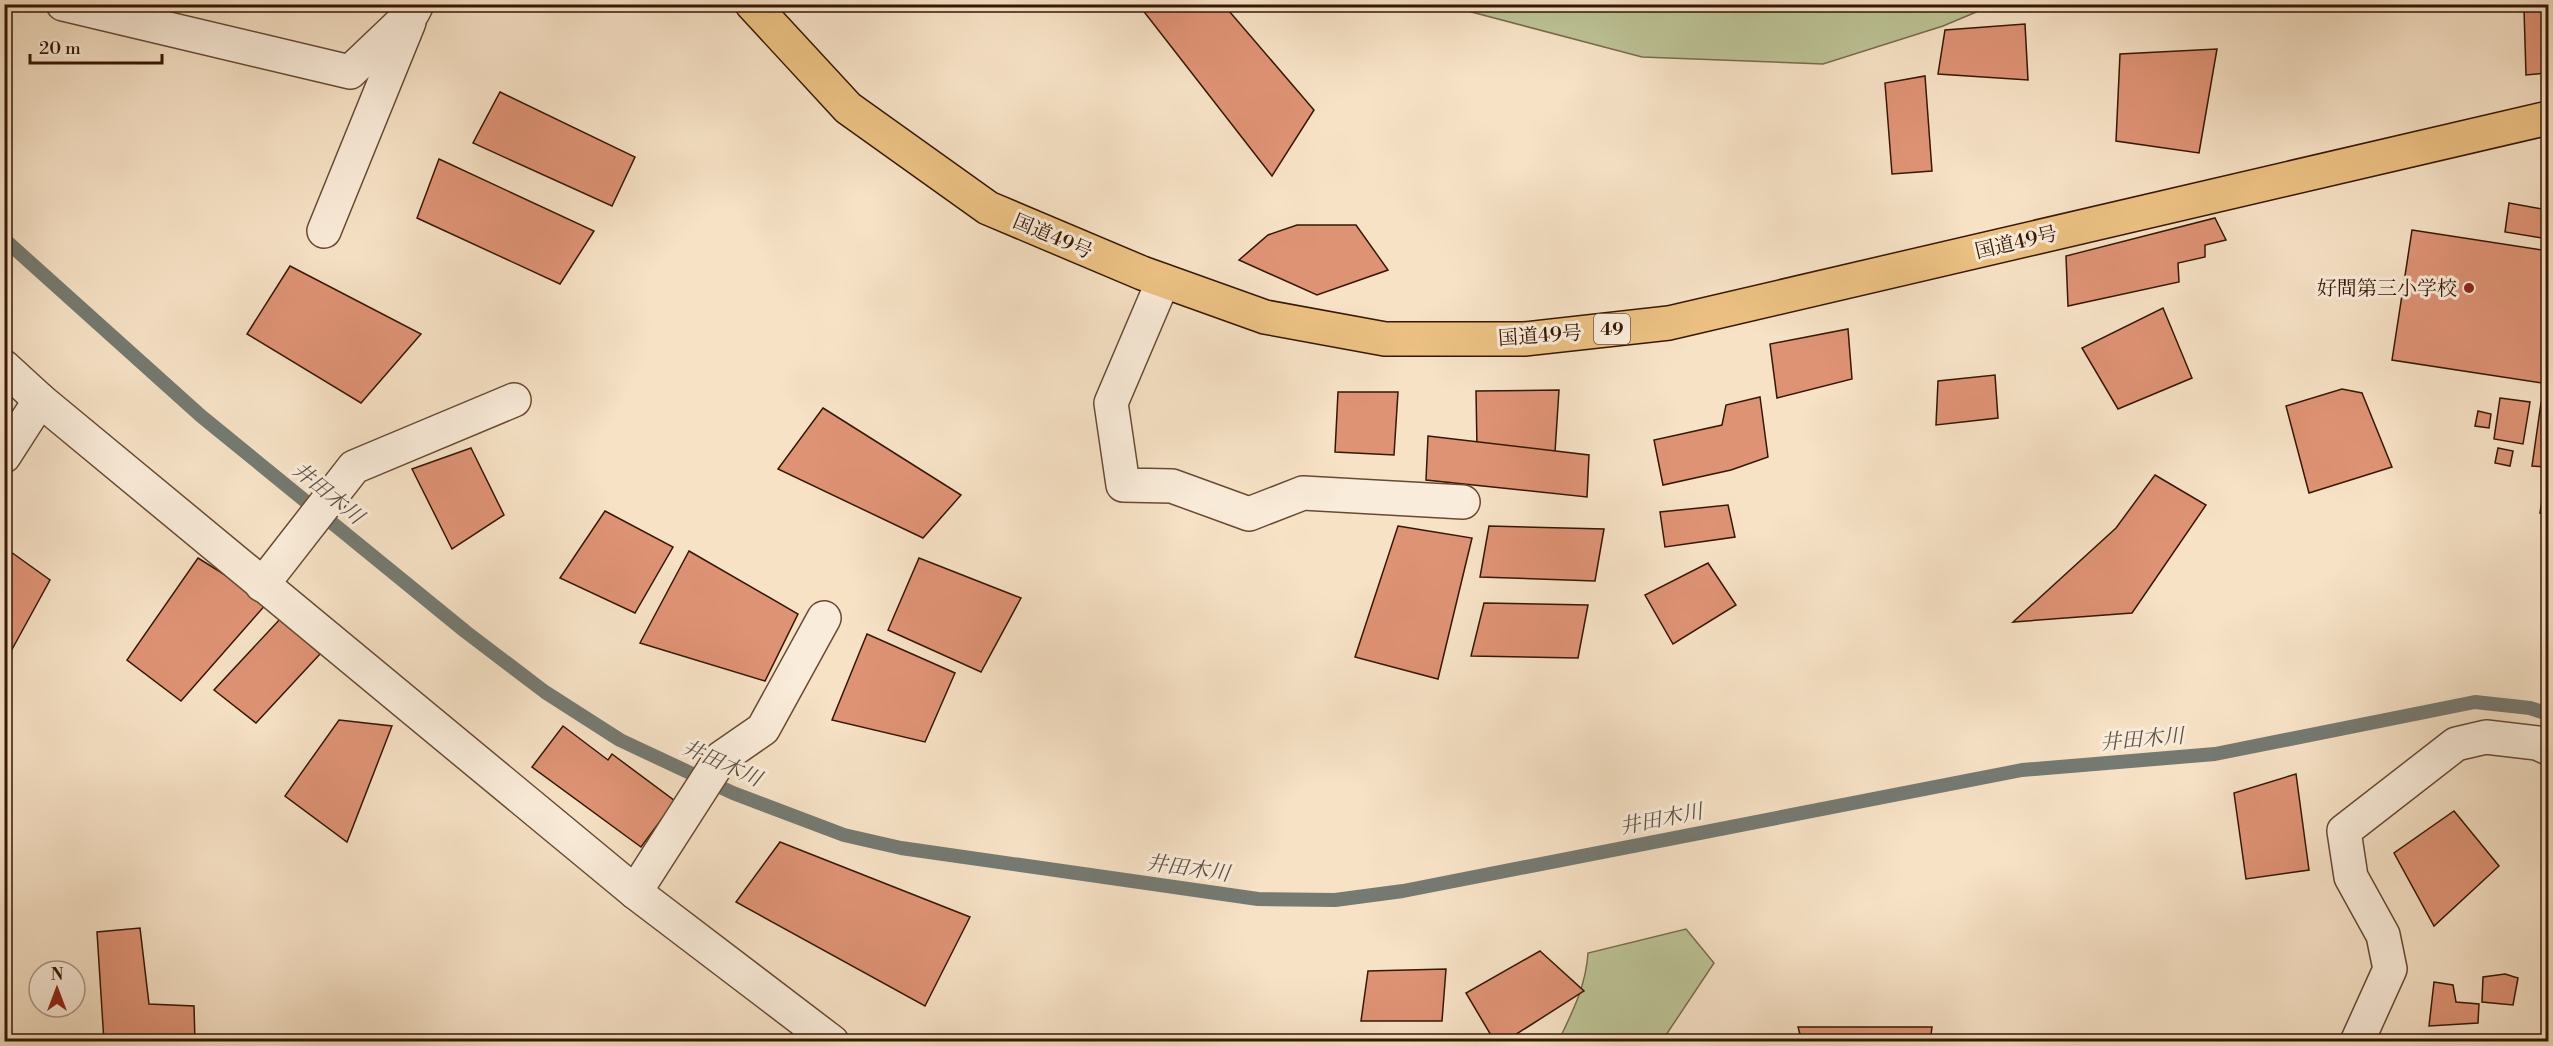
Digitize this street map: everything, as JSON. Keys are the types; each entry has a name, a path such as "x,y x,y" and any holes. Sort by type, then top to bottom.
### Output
{"highway":[{"name":"国道49号","path":"752,4 848,108 988,208 1163,281 1265,317 1385,339 1524,339 1670,323 2548,118"}],"street":[{"path":"63,4 350,72 415,8"},
{"path":"324,231 415,8"},
{"path":"1163,281 1111,403 1123,485 1172,486 1250,514 1303,493 1463,502"},
{"path":"4,367 40,400 262,585 635,892 832,1041"},
{"path":"4,456 40,400"},
{"path":"262,585 354,467 514,400"},
{"path":"635,892 721,758 762,729 824,618"},
{"path":"2357,1041 2391,969 2384,935 2351,877 2344,831 2456,744 2486,737 2537,743 2548,748"}],"green space":[{"path":"1445,5 1993,5 1943,26 1823,64 1642,57"},
{"path":"1686,929 1714,963 1662,1041 1558,1042 1581,988 1588,953"}],"building":[{"path":"1138,4 1223,4 1314,110 1272,176"},
{"path":"2548,5 2548,73 2526,75 2524,9"},
{"path":"2025,24 2028,80 1938,74 1945,30"},
{"path":"2217,49 2199,153 2116,141 2120,54"},
{"path":"1925,76 1932,171 1892,174 1885,83"},
{"path":"500,92 635,157 612,206 473,143"},
{"path":"439,159 594,231 560,284 417,218"},
{"path":"2509,203 2548,210 2548,239 2505,232"},
{"path":"2215,218 2226,240 2205,245 2205,257 2178,263 2179,282 2068,306 2066,256"},
{"path":"1297,225 1356,225 1388,270 1317,295 1239,260 1268,235"},
{"path":"2412,230 2548,251 2548,384 2392,360"},
{"path":"290,266 421,334 361,403 247,334"},
{"path":"2163,308 2192,378 2118,409 2082,348"},
{"path":"1848,329 1852,379 1777,398 1770,344"},
{"path":"1995,375 1998,418 1936,425 1938,381"},
{"path":"2342,389 2362,393 2392,467 2309,493 2286,406"},
{"path":"1559,390 1555,452 1477,448 1476,391"},
{"path":"1338,392 1398,392 1394,455 1335,452"},
{"path":"1760,397 1768,457 1731,470 1663,485 1654,440 1722,425 1726,405"},
{"path":"2500,398 2530,402 2523,444 2494,439"},
{"path":"2541,403 2548,404 2548,514 2540,513 2547,467 2532,466"},
{"path":"823,408 961,495 923,538 778,469"},
{"path":"2478,411 2491,414 2489,428 2475,426"},
{"path":"1428,436 1589,455 1587,497 1426,480"},
{"path":"471,448 504,515 452,549 412,469"},
{"path":"2498,448 2513,451 2510,466 2495,463"},
{"path":"2155,475 2206,505 2132,613 2013,622 2116,528"},
{"path":"1728,505 1735,537 1665,547 1660,512"},
{"path":"605,511 673,547 635,613 560,578"},
{"path":"1398,526 1472,538 1438,679 1355,657"},
{"path":"1489,526 1604,529 1595,581 1480,577"},
{"path":"4,547 50,580 4,664"},
{"path":"689,551 798,614 765,681 640,643"},
{"path":"198,558 268,602 181,701 127,660"},
{"path":"919,558 1021,598 981,672 888,630"},
{"path":"1708,563 1736,605 1673,644 1645,595"},
{"path":"1484,603 1588,605 1578,658 1471,656"},
{"path":"281,618 320,654 256,723 214,690"},
{"path":"867,634 955,673 925,742 832,720"},
{"path":"339,720 392,726 347,842 285,796"},
{"path":"563,726 608,760 612,754 675,801 641,847 532,767"},
{"path":"2296,774 2309,870 2246,879 2234,793"},
{"path":"2454,811 2499,866 2434,926 2394,853"},
{"path":"780,842 970,917 925,1006 736,902"},
{"path":"140,928 149,1004 194,1006 195,1042 104,1042 97,932"},
{"path":"1540,951 1584,991 1504,1042 1495,1042 1466,993"},
{"path":"1446,969 1442,1021 1361,1021 1368,971"},
{"path":"2505,974 2518,978 2513,1005 2482,1002 2483,977"},
{"path":"2434,982 2453,985 2456,1002 2479,1004 2478,1023 2429,1026"},
{"path":"1798,1027 1932,1027 1930,1042 1802,1042"}],"waterway":[{"name":"井田木川","path":"4,239 201,416 466,632 545,692 620,740 733,793 844,835 901,848 1258,899 1335,900 1403,891 2022,770 2215,754 2475,702 2530,708 2548,714"}],"place":[{"name":"好間第三小学校","path":"2469,288"}]}
